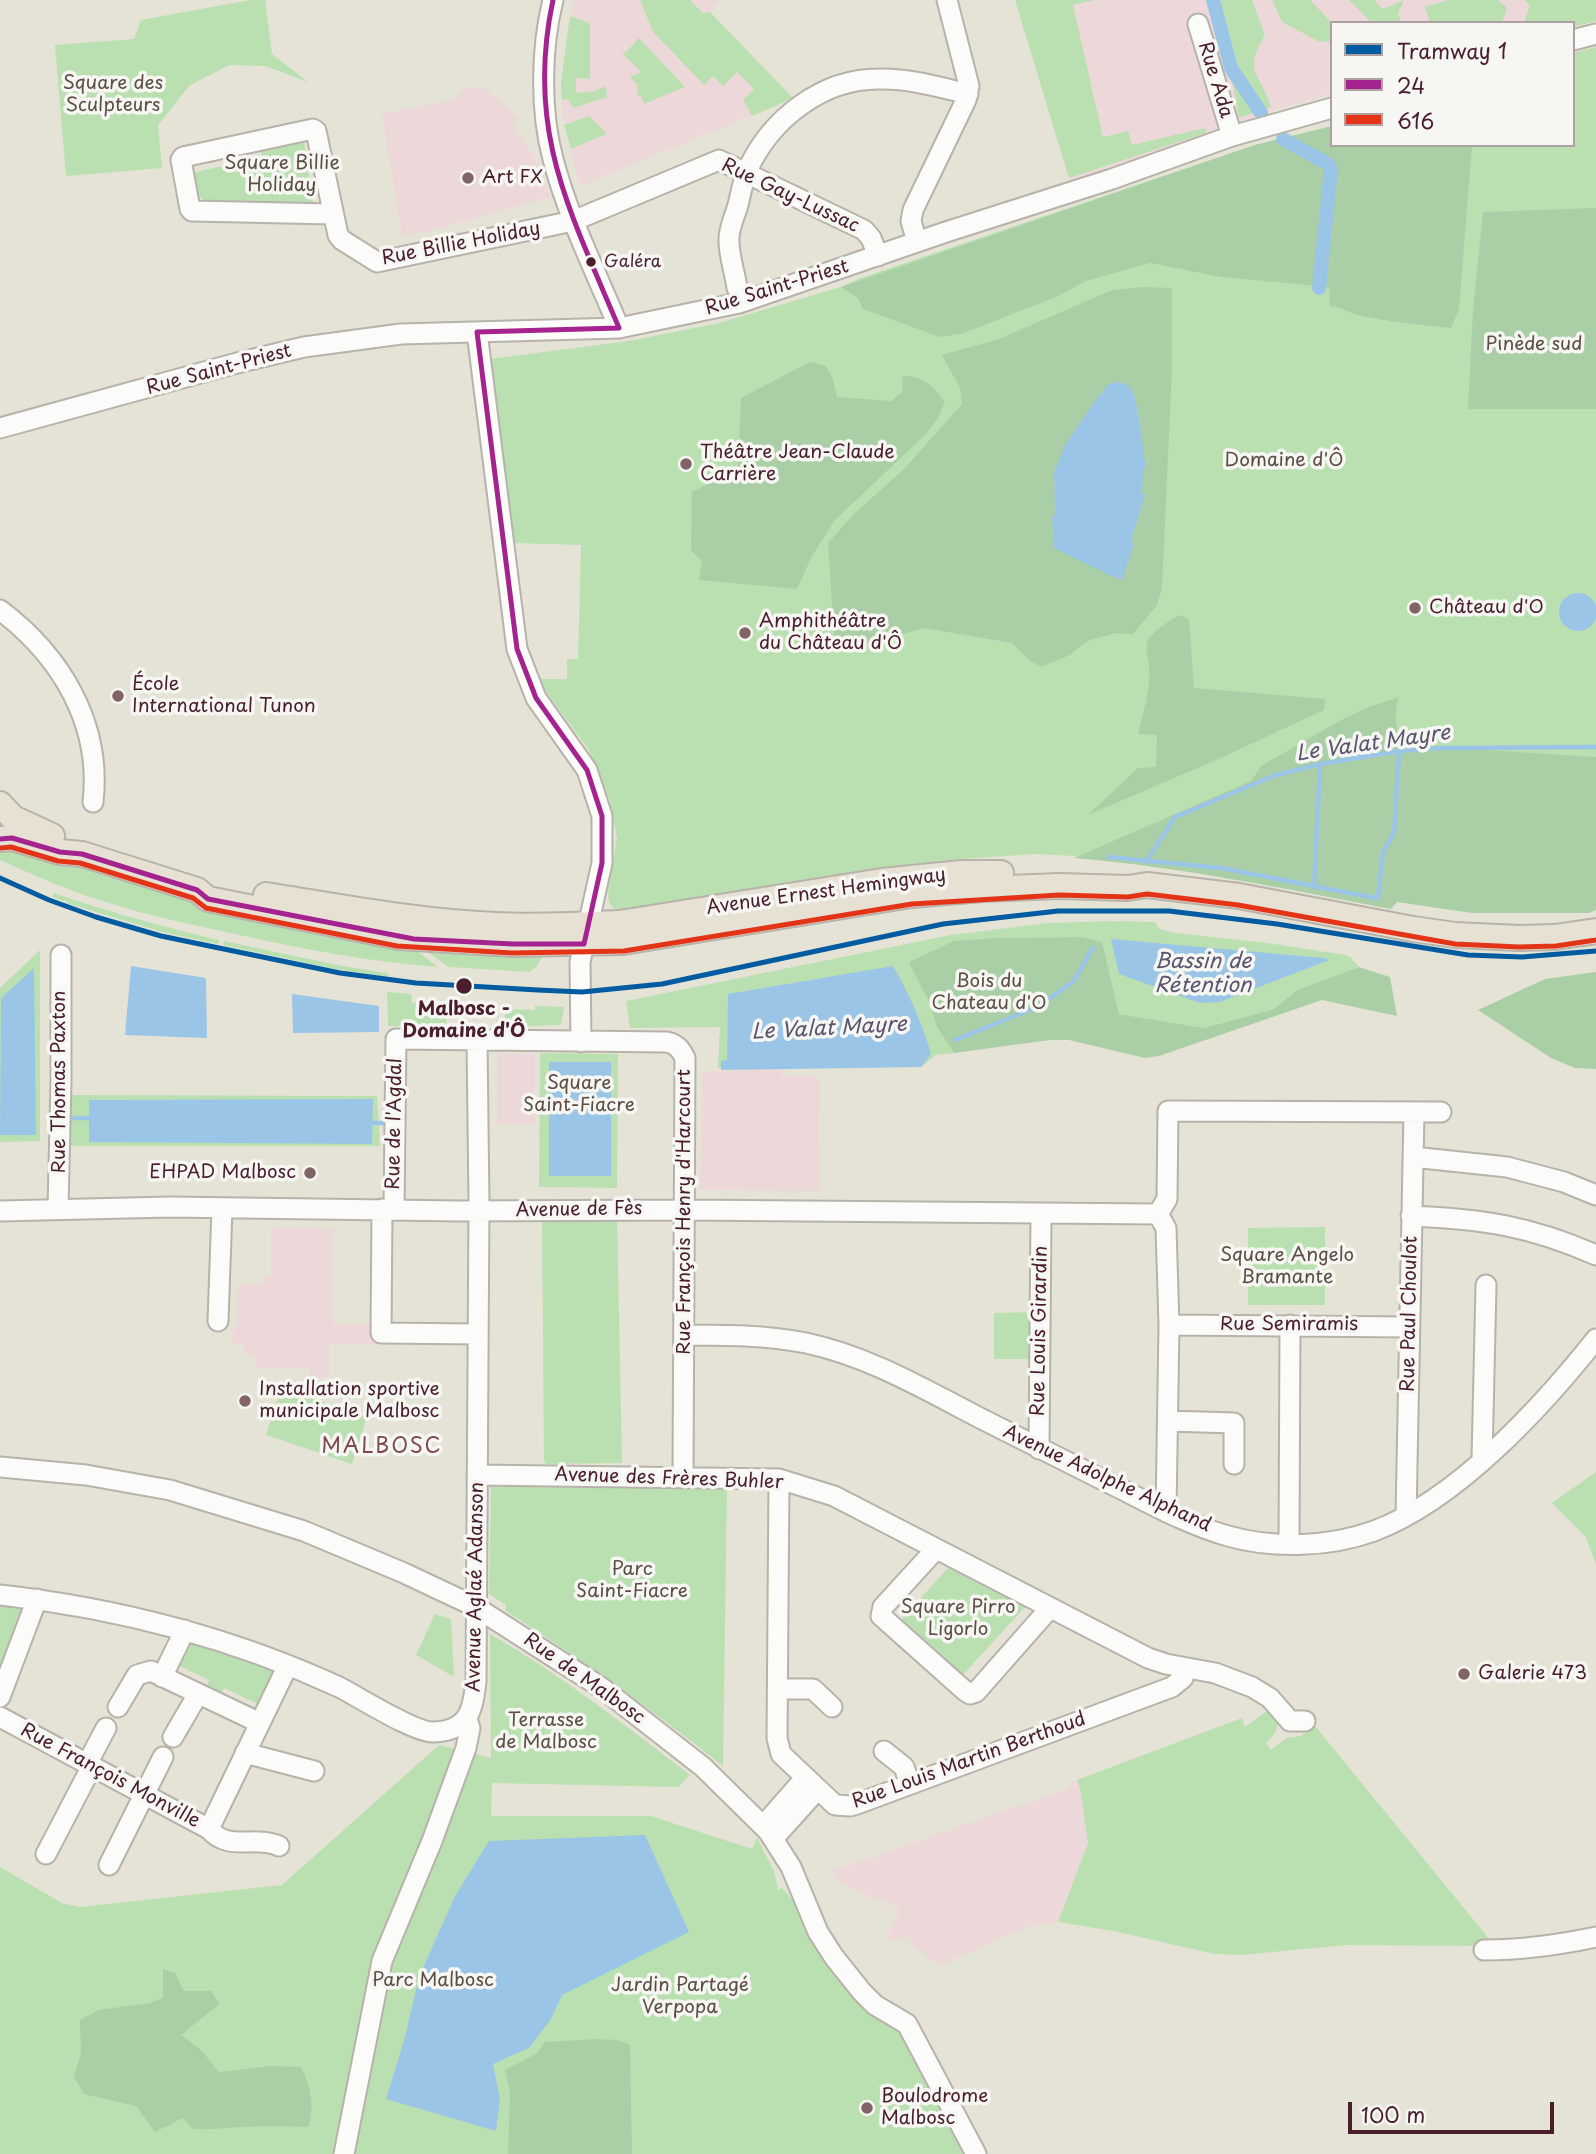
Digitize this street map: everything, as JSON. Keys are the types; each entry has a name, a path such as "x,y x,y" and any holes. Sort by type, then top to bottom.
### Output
{"main road":[{"name":"Avenue Ernest Hemingway","path":"0,804 13,818 65,842 82,854"},
{"name":"Avenue Ernest Hemingway","path":"0,839 19,839 60,852 82,854 197,890 208,899 399,937 513,944 584,944 656,937 911,895 996,888 1128,888 1147,885 1239,896 1413,929 1455,934 1518,938 1555,937 1596,931"},
{"name":"Avenue Ernest Hemingway","path":"197,890 212,887 424,919 495,925 584,944"}],"street":[{"path":"553,0 547,31 543,87 552,157 573,221 619,328"},
{"path":"917,242 911,225 913,210 968,94 969,86 947,0"},
{"name":"Rue Ada","path":"1198,24 1232,136"},
{"path":"1575,39 1596,34"},
{"path":"737,288 728,239 746,171 766,140 789,115 807,100 824,91 840,85 877,79 926,83 968,94"},
{"name":"Rue Saint-Priest","path":"0,428 304,347 401,334 619,328 739,303 1112,179 1232,136 1330,109"},
{"name":"Rue Billie Holiday","path":"333,214 192,211 181,160 183,157 313,129 316,131 338,234 342,240 377,262 573,221"},
{"name":"Rue Gay-Lussac","path":"573,221 719,160 864,230 872,239 878,256"},
{"path":"477,332 517,649 536,698 587,770 602,816 604,845 584,944 582,1042 477,1041"},
{"path":"0,610 43,649 84,713 96,779 93,802"},
{"name":"Rue Thomas Paxton","path":"58,1208 61,955"},
{"name":"Rue de l'Agdal","path":"477,1041 396,1039 381,1333 477,1334"},
{"name":"Avenue Aglaé Adanson","path":"344,2154 382,1961 432,1841 466,1748 470,1728 467,1719 474,1703 477,1041"},
{"name":"Rue François Henry d'Harcourt","path":"582,1042 667,1042 681,1050 685,1058 683,1477"},
{"path":"1166,1512 1169,1325 1166,1228 1158,1214 1167,1199 1168,1111 1441,1112"},
{"name":"Rue Paul Choulot","path":"1406,1516 1414,1112"},
{"path":"1413,1157 1507,1167 1564,1182 1596,1195"},
{"name":"Avenue de Fès","path":"0,1211 58,1208 1158,1214"},
{"path":"218,1321 222,1209"},
{"name":"Rue Louis Girardin","path":"1040,1449 1041,1214"},
{"path":"1411,1216 1479,1220 1519,1227 1558,1238 1596,1255"},
{"path":"1482,1460 1486,1284"},
{"name":"Rue Semiramis","path":"1169,1325 1409,1327"},
{"path":"1289,1544 1290,1325"},
{"name":"Avenue Adolphe Alphand","path":"684,1335 766,1337 805,1343 840,1353 877,1366 1166,1512 1230,1536 1304,1545 1374,1531 1430,1502 1482,1460 1545,1402 1596,1339"},
{"path":"1168,1421 1234,1423 1234,1464"},
{"name":"Rue de Malbosc","path":"0,1466 86,1475 170,1490 238,1509 317,1536 474,1606 603,1688 703,1767 768,1832 791,1867 818,1932 843,1969 875,2005 907,2024 976,2154"},
{"name":"Avenue des Frères Buhler","path":"477,1475 779,1479 834,1496 1148,1658 1215,1673 1252,1686 1270,1698 1290,1721 1306,1721"},
{"name":"Rue Louis Martin Berthoud","path":"779,1479 777,1738 781,1754 835,1805 850,1806 1172,1687 1184,1678 1186,1668"},
{"path":"936,1549 883,1607 881,1616 964,1690 976,1692 1050,1608"},
{"path":"0,1595 184,1630 288,1665 356,1696 419,1730 431,1733 444,1731 467,1719"},
{"path":"0,1697 37,1600"},
{"path":"162,1677 184,1630"},
{"name":"Rue François Monville","path":"0,1717 209,1829 288,1665"},
{"path":"118,1707 137,1675 151,1671 260,1723"},
{"path":"779,1689 813,1689 832,1707"},
{"path":"173,1737 198,1694"},
{"path":"46,1854 106,1728"},
{"path":"884,1751 904,1768 910,1784"},
{"path":"245,1754 314,1771"},
{"path":"109,1865 163,1757"},
{"path":"768,1832 811,1784"},
{"path":"209,1829 229,1843 263,1841 279,1846"},
{"path":"1484,1950 1527,1949 1596,1937"}],"shaded area":[{"path":"575,0 721,0 710,12 793,98 581,186 562,114 561,83 570,16"},
{"path":"1015,0 1596,0 1596,21 1575,26 1575,21 1330,21 1330,95 1281,108 1070,183"},
{"name":"Art FX","path":"470,87 484,88 519,118 512,125 536,159 550,197 402,236 382,114 448,101"},
{"path":"497,1054 535,1054 535,1125 497,1124"},
{"path":"782,1068 782,1077 820,1077 819,1191 700,1190 702,1072"},
{"path":"271,1229 333,1229 333,1324 371,1324 376,1345 329,1344 329,1378 310,1378 309,1368 256,1368 256,1357 244,1354 244,1344 231,1344 234,1327 237,1326 237,1285 265,1284 265,1276 271,1276"},
{"path":"1077,1780 1088,1843 1058,1922 1002,1936 940,1966 911,1945 911,1937 886,1940 900,1910 839,1881 832,1871 1070,1788 1069,1783"}],"green space":[{"name":"Square des Sculpteurs","path":"250,0 265,0 272,54 308,82 265,66 230,65 190,85 158,125 162,168 66,176 55,45 134,39 141,20"},
{"path":"640,0 690,0 703,13 710,12 793,98 752,116 743,100 754,89 737,72 723,86 713,76 704,85 653,32"},
{"path":"1015,0 1094,0 1073,5 1103,137 1128,131 1132,145 1205,128 1206,133 1069,178"},
{"path":"1217,0 1252,0 1265,35 1258,48 1254,66 1271,107 1239,118"},
{"path":"1272,0 1310,0 1330,21 1330,43 1329,41 1320,42 1282,22"},
{"path":"1349,0 1374,0 1383,9 1404,0 1398,13 1400,21 1370,21"},
{"path":"1448,0 1498,0 1507,8 1503,21 1428,21 1425,7"},
{"path":"1524,0 1596,0 1596,21 1575,26 1575,21 1525,21 1530,5"},
{"path":"570,16 590,23 590,79 576,78 576,93 590,93 606,86 607,97 573,108 568,99 562,100 561,83"},
{"path":"639,38 685,87 644,104 638,95 637,84 630,77 641,72 622,53"},
{"name":"Domaine d'Ô","path":"1596,47 1596,757 1093,857 1036,854 947,860 628,911 613,908 608,894 617,838 610,801 589,750 537,679 567,679 567,659 578,659 581,545 513,543 490,359 629,341 719,323 841,287 1255,145 1330,126 1330,147 1575,147 1575,52"},
{"path":"589,116 607,134 571,149 564,125"},
{"path":"1330,126 1330,147 1472,147 1459,309 1451,328 1373,318 1330,306 1329,287 1221,277 1150,263 1086,281 1056,297 961,334 940,337 863,309 858,298 841,287 1255,145"},
{"name":"Square Billie Holiday","path":"304,141 313,204 204,200 197,194 192,173 262,157 261,149"},
{"name":"Pinède sud","path":"1596,208 1596,409 1468,409 1473,310 1483,212"},
{"path":"1172,288 1172,369 1162,588 1157,605 1133,634 1116,633 1087,641 1070,655 1041,667 1030,661 1012,643 924,628 835,652 828,543 854,514 904,469 962,404 960,388 942,355 999,339 1112,290","holes":["1131,388 1135,397 1141,439 1142,494 1145,495 1131,542 1134,543 1122,578 1055,516 1054,472 1103,390"]},
{"path":"810,362 826,366 837,397 891,401 902,392 903,376 910,376 927,383 945,402 938,418 926,434 835,520 812,556 797,589 699,580 702,561 691,550 692,492 738,469 741,398"},
{"path":"1179,615 1189,619 1194,688 1325,699 1324,710 1088,815 1138,768 1156,767 1157,735 1138,734 1149,684 1147,643 1158,629"},
{"path":"1399,697 1397,725 1406,753 1455,748 1596,757 1596,910 1589,913 1472,913 1397,902 1391,909 1194,873 1074,858 1251,781 1261,766 1341,720"},
{"path":"0,845 390,948 413,948 438,967 316,951 126,908 67,889 0,860"},
{"path":"54,893 136,919 219,940 218,944 162,932 66,903 66,900 52,897"},
{"path":"1155,922 1159,929 1175,933 1345,955 1359,967 1297,990 1274,1009 1204,1028 1119,1014 1083,937 996,938 927,998 937,1027 954,1053 936,1055 921,1067 718,1068 720,1027 630,1028 626,1001 951,935 1048,923"},
{"name":"Bois du Chateau d'O","path":"1083,937 1102,942 1119,1014 1204,1028 1274,1009 1297,990 1359,967 1390,977 1397,1016 1322,1000 1159,1056 1145,1058 1069,1040 1050,1040 954,1053 937,1027 927,998 909,962 954,941"},
{"path":"224,941 388,973 388,977 340,970 223,945"},
{"path":"447,948 469,955 542,957 537,966 529,972 449,967 423,949"},
{"path":"40,950 40,1141 0,1142 0,988"},
{"path":"1596,972 1596,1069 1575,1068 1551,1058 1478,1010 1545,979"},
{"path":"387,992 411,994 412,1003 447,1005 446,1026 388,1026"},
{"path":"535,1006 564,1007 561,1025 505,1027 505,1009 535,1010"},
{"name":"Square Saint-Fiacre","path":"540,1053 618,1054 617,1188 539,1187"},
{"path":"71,1095 377,1096 380,1146 69,1146"},
{"path":"617,1217 622,1463 546,1464 542,1219"},
{"name":"Square Angelo Bramante","path":"1325,1227 1325,1305 1248,1305 1248,1228"},
{"path":"1035,1312 1035,1359 994,1359 994,1313"},
{"path":"281,1388 367,1417 352,1464 266,1435"},
{"path":"1596,1472 1596,1564 1585,1536 1552,1503"},
{"name":"Parc Saint-Fiacre","path":"491,1487 727,1487 723,1766 616,1685 505,1610 506,1605 489,1594"},
{"name":"Square Pirro Ligorlo","path":"948,1568 1025,1607 960,1678 898,1623"},
{"path":"0,1604 22,1606 25,1609 0,1690"},
{"path":"435,1614 451,1619 454,1677 416,1655"},
{"name":"Parc Malbosc","path":"490,1634 567,1683 690,1775 678,1787 492,1783 491,1816 651,1816 752,1849 757,1838 774,1871 778,1890 782,1888 892,2013 971,2154 0,2154 0,1867 62,1903 80,1907 282,1885 439,1745 491,1758"},
{"path":"186,1638 274,1667 278,1673 262,1706 224,1688 219,1697 205,1690 209,1680 173,1663"},
{"path":"1271,1708 1279,1721 1275,1733 1266,1743 1271,1750 1286,1738 1301,1736 1315,1726 1495,1946 1346,1945 1242,1955 1215,1954 1113,1931 1058,1922 1088,1843 1077,1780 1242,1718 1245,1727"},
{"path":"163,1969 175,1973 184,1991 211,1991 219,2004 181,2035 201,2050 219,2072 270,2066 301,2067 311,2097 308,2127 193,2129 183,2118 155,2132 136,2106 84,2094 74,2077 81,2053 80,2020 99,2010 150,2003 163,1998"},
{"path":"617,2040 630,2045 632,2154 508,2154 510,2093 505,2070 536,2054 545,2042"}],"water":[{"path":"1116,382 1128,386 1134,394 1146,468 1143,469 1142,494 1145,495 1131,541 1134,543 1120,580 1054,548 1052,517 1055,516 1054,472 1065,445 1107,385"},
{"path":"1578,593 1591,599 1597,612 1591,625 1578,631 1565,625 1559,612 1565,599"},
{"name":"Bassin de Rétention","path":"1111,939 1329,960 1220,1002 1200,1003 1119,974"},
{"path":"131,966 206,978 207,1038 125,1035"},
{"path":"893,966 915,1009 931,1054 921,1067 721,1070 721,1061 727,1060 728,994"},
{"path":"34,968 36,1135 0,1135 1,998"},
{"path":"292,994 379,1006 379,1032 293,1033"},
{"name":"Square Saint-Fiacre","path":"549,1062 611,1062 611,1176 549,1176"},
{"path":"373,1099 372,1144 89,1142 89,1100"},
{"path":"645,1835 689,1932 562,1995 551,2019 529,2048 493,2064 500,2099 496,2131 386,2099 405,2037 419,1977 455,1896 489,1841"}],"waterway":[{"path":"1213,0 1231,68 1261,113"},
{"path":"1283,139 1328,164 1331,169 1319,288"},
{"name":"Le Valat Mayre","path":"1146,862 1175,817 1273,776 1320,764 1399,751 1441,748 1596,747"},
{"path":"1108,857 1221,868 1378,897 1383,852 1394,833 1399,751"},
{"path":"1314,887 1320,764"},
{"name":"Le Valat Mayre","path":"955,1040 1037,1007 1073,982 1093,948"},
{"path":"74,1118 94,1118"},
{"path":"369,1123 383,1123"}],"tram line":[{"name":"1","path":"0,878 96,917 161,936 340,973 416,983 538,990 582,992 662,984 943,924 1058,911 1169,911 1277,924 1468,955 1522,957 1596,951"}],"transit line":[{"name":"24","path":"553,0 546,47 545,90 549,130 569,207 619,328"},
{"name":"24","path":"477,332 619,328"},
{"name":"24","path":"0,839 12,838 60,852 82,854 197,890 208,899 414,939 584,944 602,863 602,816 587,770 536,698 517,649 477,332"},
{"name":"616","path":"1,848 11,847 58,861 80,863 193,898 206,908 397,946 512,953 624,951 912,904 1059,895 1128,897 1147,894 1238,905 1455,944 1556,946 1596,940"}],"place":[{"name":"Art FX","path":"468,178"},
{"name":"Galéra","path":"591,262"},
{"name":"Théâtre Jean-Claude Carrière","path":"686,464"},
{"name":"Château d'O","path":"1415,608"},
{"name":"Amphithéâtre du Château d'Ô","path":"745,633"},
{"name":"École International Tunon","path":"118,696"},
{"name":"Malbosc - Domaine d'Ô","path":"464,986"},
{"name":"EHPAD Malbosc","path":"310,1173"},
{"name":"Installation sportive municipale Malbosc","path":"245,1401"},
{"name":"Galerie 473","path":"1464,1674"},
{"name":"Boulodrome Malbosc","path":"867,2108"}],"district":[{"name":"MALBOSC","path":"382,1447"}],"park label":[{"name":"Terrasse de Malbosc","path":"546,1732"},
{"name":"Jardin Partagé Verpopa","path":"680,1997"}]}
